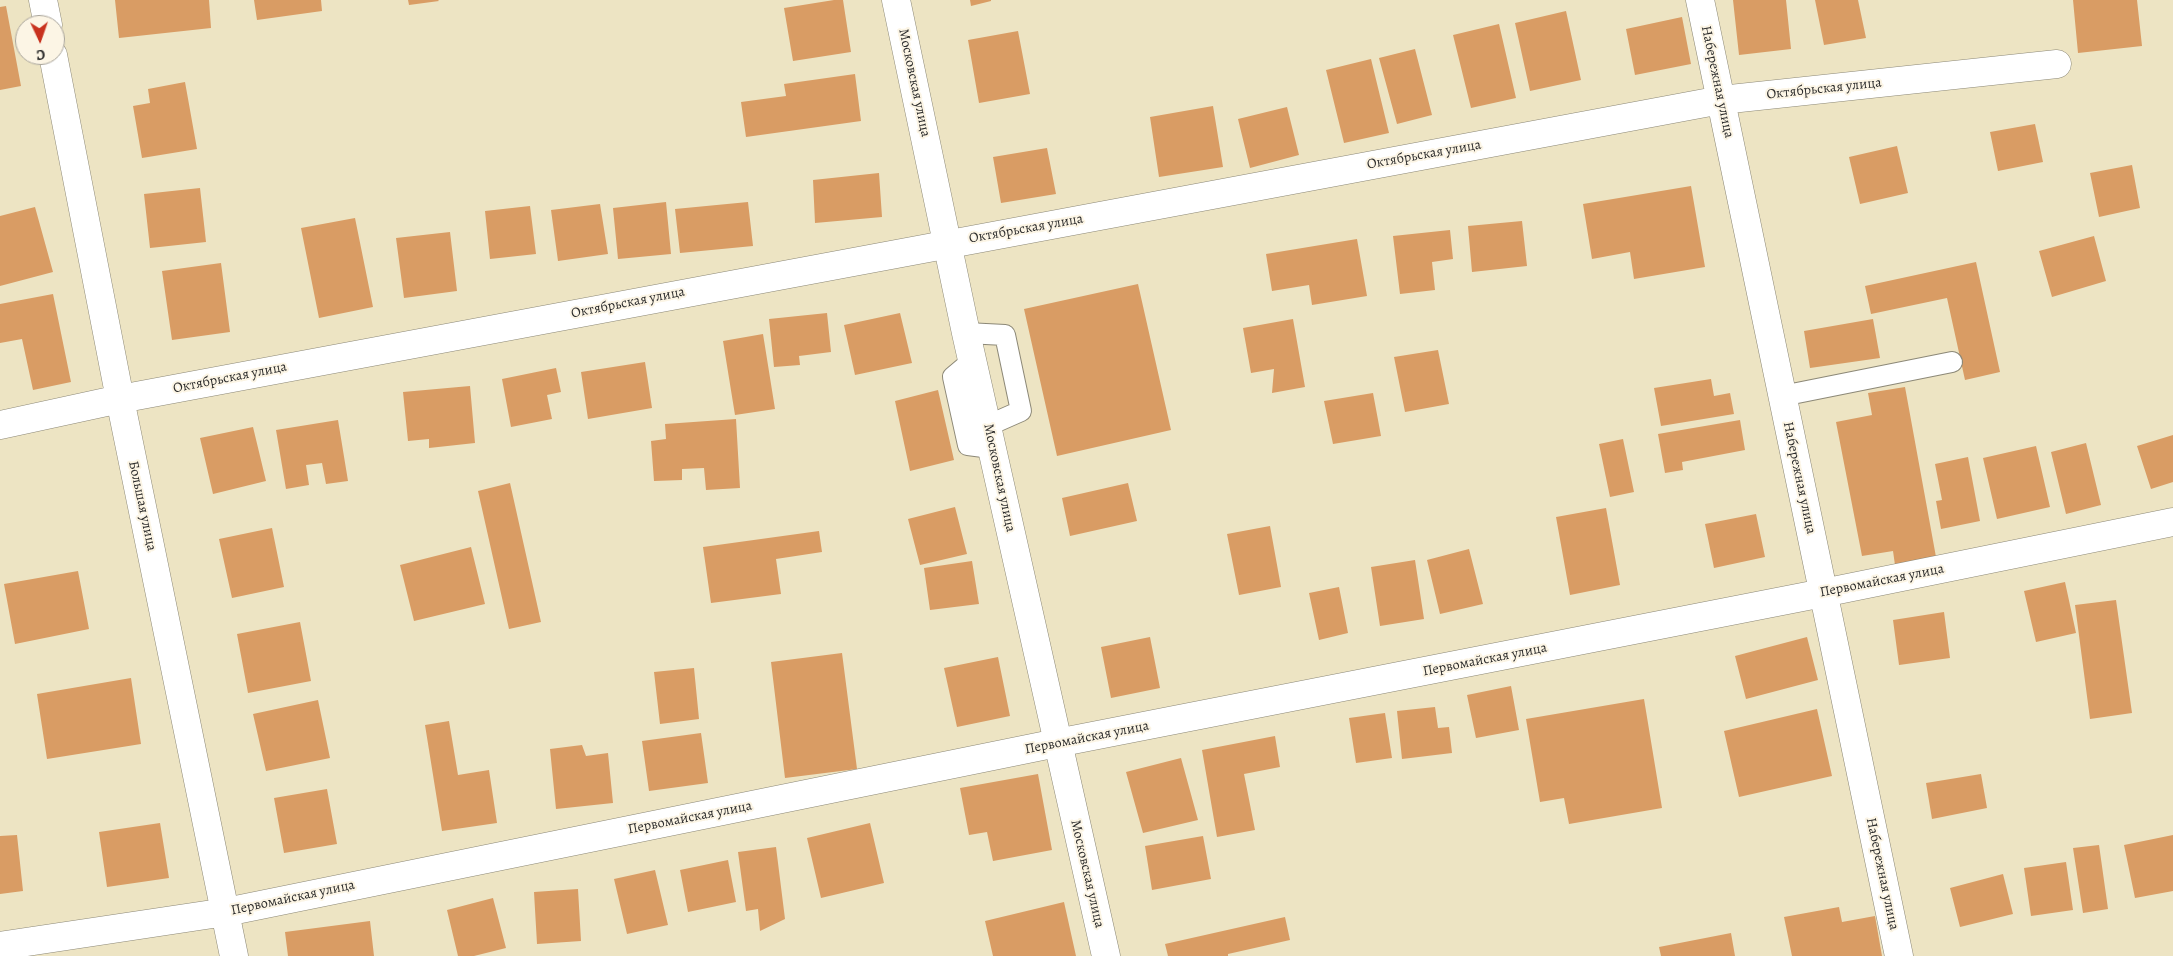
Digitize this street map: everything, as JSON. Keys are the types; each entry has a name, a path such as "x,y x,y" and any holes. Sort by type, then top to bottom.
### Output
{"street":[{"path":"43,0 46,15"},
{"name":"Московская улица","path":"896,0 972,361 1106,956"},
{"name":"Набережная улица","path":"1700,0 1899,956"},
{"name":"Октябрьская улица","path":"0,425 120,399 1721,100 2057,64"},
{"name":"Большая улица","path":"55,65 120,399 234,956"},
{"name":"Первомайская улица","path":"0,946 226,912 1057,743 1823,593 2173,522"}],"lane":[{"path":"966,333 1005,335 1021,410 989,437"},
{"path":"1782,396 1952,362"}],"building":[{"path":"115,0 209,0 211,28 119,38"},
{"path":"254,0 321,0 322,11 257,20"},
{"path":"408,0 438,0 439,1 409,5"},
{"path":"843,0 851,52 793,61 784,8"},
{"path":"970,0 991,0 991,1 971,6"},
{"path":"1733,0 1786,0 1791,49 1739,55"},
{"path":"1815,0 1858,0 1866,38 1824,45"},
{"path":"2073,0 2137,0 2142,46 2078,53"},
{"path":"6,6 15,54 15,65 17,65 21,86 0,90 0,7"},
{"path":"1566,11 1581,80 1530,91 1515,23"},
{"path":"1682,17 1691,64 1635,75 1626,29"},
{"path":"1499,24 1516,98 1471,108 1453,35"},
{"path":"1018,31 1030,94 979,103 968,40"},
{"path":"1415,49 1432,115 1397,124 1379,58"},
{"path":"1371,59 1389,133 1344,143 1326,70"},
{"path":"855,74 861,121 746,137 741,102 786,96 784,84"},
{"path":"185,82 197,149 142,158 133,106 150,103 148,89"},
{"path":"1213,106 1223,167 1159,177 1150,117"},
{"path":"1287,107 1299,155 1250,168 1238,119"},
{"path":"2035,124 2043,162 1998,171 1990,132"},
{"path":"1897,146 1908,193 1860,204 1849,157"},
{"path":"1047,148 1056,194 1001,203 993,157"},
{"path":"2132,165 2140,208 2099,217 2090,173"},
{"path":"879,173 882,217 815,223 813,180"},
{"path":"1691,186 1705,267 1634,279 1630,252 1592,259 1583,204"},
{"path":"200,188 206,242 150,248 144,194"},
{"path":"666,202 671,254 618,259 613,208"},
{"path":"748,202 753,246 680,253 675,209"},
{"path":"600,204 608,254 558,261 551,210"},
{"path":"530,206 536,254 490,259 485,211"},
{"path":"35,207 53,272 0,286 0,216"},
{"path":"355,218 373,307 319,318 301,228"},
{"path":"1522,221 1527,266 1472,272 1468,226"},
{"path":"1450,230 1453,259 1432,262 1435,290 1400,294 1393,236"},
{"path":"450,232 457,291 404,298 396,238"},
{"path":"2094,236 2106,281 2052,297 2039,251"},
{"path":"1357,239 1367,296 1312,305 1309,285 1272,291 1266,254"},
{"path":"1976,262 2000,372 1965,380 1947,298 1871,314 1865,286"},
{"path":"221,263 230,332 172,340 162,271"},
{"path":"1138,284 1171,430 1057,456 1024,309"},
{"path":"53,294 71,382 33,390 22,339 0,343 0,304"},
{"path":"827,313 831,352 799,356 800,365 774,367 769,319"},
{"path":"900,313 912,363 855,375 844,325"},
{"path":"1293,319 1305,387 1272,393 1274,369 1251,373 1243,328"},
{"path":"1873,319 1880,358 1810,368 1804,331"},
{"path":"763,334 775,409 735,415 723,341"},
{"path":"1438,350 1449,404 1405,412 1394,357"},
{"path":"645,362 652,408 588,419 581,372"},
{"path":"556,368 561,392 547,395 552,419 511,427 502,379"},
{"path":"1711,379 1714,396 1730,393 1734,414 1661,426 1654,388"},
{"path":"470,386 475,443 429,448 429,439 408,441 403,392"},
{"path":"1905,387 1936,557 1895,565 1893,551 1862,556 1836,422 1872,415 1868,393"},
{"path":"938,390 954,460 910,471 895,401"},
{"path":"1373,393 1381,436 1333,444 1324,401"},
{"path":"736,419 740,488 706,490 704,468 682,469 682,480 654,481 651,441 666,439 665,424"},
{"path":"338,420 348,481 326,484 322,463 306,465 309,485 286,489 276,430"},
{"path":"1740,420 1745,450 1682,462 1683,470 1665,473 1658,434"},
{"path":"253,427 266,481 213,494 200,438"},
{"path":"2173,435 2173,482 2151,489 2137,446"},
{"path":"1623,439 1634,492 1610,497 1599,444"},
{"path":"2086,443 2101,505 2066,514 2051,452"},
{"path":"2036,446 2050,507 1997,519 1983,458"},
{"path":"1968,457 1980,521 1941,529 1936,501 1942,500 1935,464"},
{"path":"510,483 541,622 509,629 478,491"},
{"path":"1128,483 1137,521 1070,536 1062,498"},
{"path":"955,507 967,554 920,565 908,519"},
{"path":"1606,508 1620,585 1570,595 1556,517"},
{"path":"1756,514 1765,557 1714,568 1705,524"},
{"path":"1270,526 1281,587 1239,595 1227,534"},
{"path":"272,528 284,587 232,598 219,539"},
{"path":"819,531 822,552 776,559 781,594 711,603 703,547"},
{"path":"471,547 485,604 414,621 400,565"},
{"path":"1469,549 1483,604 1440,614 1427,560"},
{"path":"1415,560 1424,619 1380,626 1371,567"},
{"path":"972,561 979,604 930,610 924,568"},
{"path":"78,571 89,629 15,644 4,584"},
{"path":"2065,582 2076,633 2036,642 2024,591"},
{"path":"1339,587 1348,633 1319,640 1309,593"},
{"path":"2116,600 2132,713 2090,719 2075,605"},
{"path":"1944,612 1950,658 1899,665 1893,620"},
{"path":"300,622 311,681 248,693 237,634"},
{"path":"1150,637 1160,688 1111,698 1101,647"},
{"path":"1807,637 1818,680 1746,699 1735,656"},
{"path":"842,653 857,769 785,778 771,662"},
{"path":"998,657 1010,716 957,727 944,668"},
{"path":"694,668 699,719 660,724 654,672"},
{"path":"131,678 141,744 47,759 37,694"},
{"path":"1511,686 1519,730 1476,738 1467,695"},
{"path":"1644,699 1662,808 1569,824 1564,798 1540,802 1526,719"},
{"path":"318,700 330,758 266,771 253,714"},
{"path":"1435,707 1438,728 1449,727 1452,753 1402,759 1397,711"},
{"path":"1817,709 1832,776 1739,797 1724,731"},
{"path":"1385,713 1392,758 1356,763 1349,718"},
{"path":"449,721 458,775 489,770 497,823 442,831 425,725"},
{"path":"701,733 708,783 649,791 642,741"},
{"path":"1275,736 1280,767 1244,774 1255,830 1217,837 1202,750"},
{"path":"582,745 586,756 608,753 613,803 556,809 550,749"},
{"path":"1181,758 1198,820 1143,833 1126,772"},
{"path":"1038,774 1052,850 993,861 987,832 969,835 960,788"},
{"path":"1981,774 1987,808 1932,819 1926,783"},
{"path":"327,789 337,844 284,853 274,798"},
{"path":"160,823 169,878 107,887 99,832"},
{"path":"870,823 884,883 821,898 807,838"},
{"path":"17,835 23,891 0,894 0,836"},
{"path":"2173,835 2173,891 2135,898 2124,845"},
{"path":"1203,836 1211,879 1152,890 1145,846"},
{"path":"2099,845 2108,909 2083,913 2073,848"},
{"path":"776,847 785,919 760,931 758,909 746,911 738,852"},
{"path":"728,860 736,902 688,912 680,870"},
{"path":"2066,862 2073,910 2031,916 2024,868"},
{"path":"655,870 668,925 627,934 614,879"},
{"path":"2003,874 2013,914 1960,927 1950,888"},
{"path":"578,889 581,941 537,944 534,892"},
{"path":"493,898 506,948 474,956 458,956 447,910"},
{"path":"1064,902 1076,956 993,956 985,921"},
{"path":"1839,907 1842,922 1875,916 1882,956 1792,956 1784,917"},
{"path":"1285,917 1290,940 1228,954 1228,956 1168,956 1165,944"},
{"path":"370,921 374,956 288,956 285,932"},
{"path":"1731,933 1735,956 1661,956 1659,947"}]}
